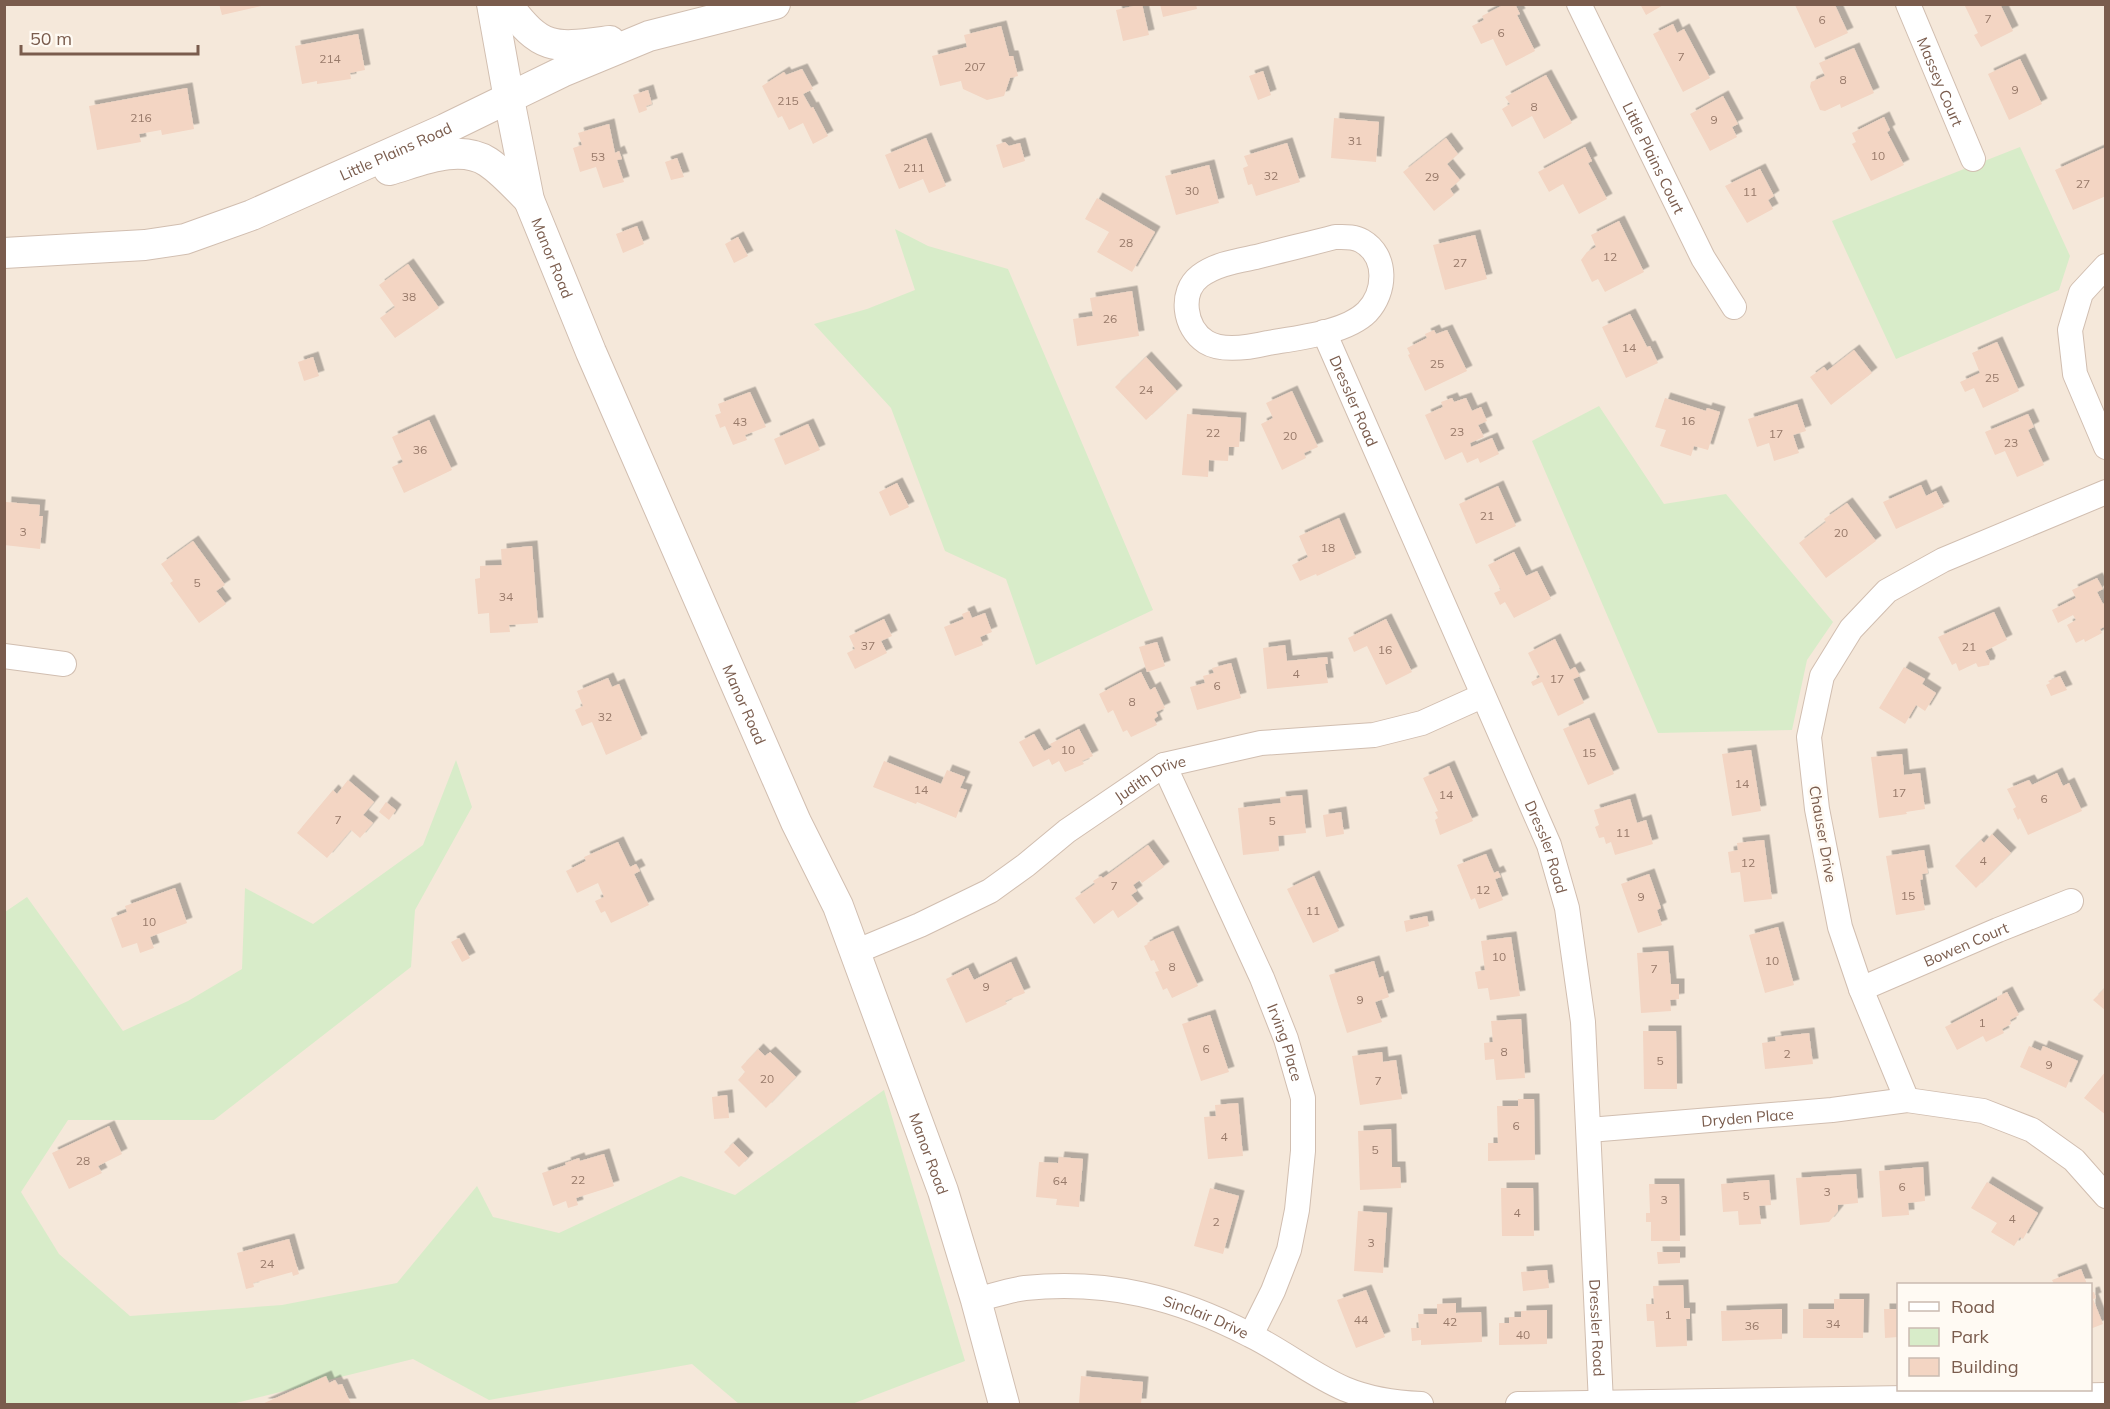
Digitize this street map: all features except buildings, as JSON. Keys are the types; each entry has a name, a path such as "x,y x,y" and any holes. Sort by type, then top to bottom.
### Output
{"street":[{"name":"Manor Road","path":"492,4 508,99 530,200 591,352 796,822 838,906 943,1191 1004,1404"},
{"path":"507,4 522,25 538,39 553,45 571,46 649,36"},
{"name":"Little Plains Road","path":"4,253 145,245 185,239 252,215 508,99 562,72 649,36 775,4"},
{"name":"Little Plains Court","path":"1580,4 1703,258 1734,307"},
{"name":"Massey Court","path":"1908,4 1973,159"},
{"path":"315,186 446,154 470,154 487,162 530,200"},
{"path":"1335,237 1349,237 1362,241 1375,252 1381,264 1382,280 1377,297 1367,312 1352,322 1324,332 1253,346 1220,346 1206,342 1195,331 1188,318 1186,303 1190,288 1199,276 1219,266 1335,237"},
{"path":"2106,266 2081,293 2070,330 2075,374 2106,447"},
{"name":"Dressler Road","path":"1324,332 1549,845 1567,908 1583,1022 1602,1403"},
{"name":"Chauser Drive","path":"1907,1100 1861,988 1840,927 1817,809 1809,737 1822,676 1851,629 1887,591 1943,560 2106,492"},
{"path":"4,656 64,664"},
{"name":"Judith Drive","path":"855,952 920,925 990,891 1067,831 1164,765 1261,743 1374,735 1422,723 1482,696"},
{"name":"Irving Place","path":"1164,765 1266,988 1287,1039 1303,1098 1303,1151 1297,1210 1289,1250 1273,1291 1251,1335"},
{"name":"Bowen Court","path":"1861,988 2071,901"},
{"path":"1907,1100 1983,1111 2032,1130 2074,1161 2106,1196"},
{"name":"Dryden Place","path":"1589,1130 1832,1110 1907,1100"},
{"name":"Sinclair Drive","path":"976,1300 1024,1288 1087,1287 1130,1291 1181,1304 1251,1335 1304,1368 1347,1390 1396,1402 1421,1404"},
{"path":"1518,1404 2106,1395"}],"shaded area":[{"path":"5,5 2105,5 2105,1404 5,1404"}],"green space":[{"path":"2020,147 2070,256 2059,290 1896,359 1832,221"},
{"path":"895,229 928,246 1008,269 1153,610 1036,665 1006,579 945,551 891,408 814,324 867,309 915,290"},
{"path":"1599,406 1664,504 1726,494 1833,622 1807,660 1792,730 1658,733 1532,441"},
{"path":"456,760 472,807 415,910 411,967 214,1120 68,1120 21,1192 59,1254 130,1316 282,1305 397,1283 477,1186 493,1217 559,1233 681,1176 735,1195 884,1090 965,1361 852,1404 739,1404 692,1364 489,1400 413,1359 232,1404 5,1404 5,912 27,897 123,1031 188,1001 242,969 245,888 313,924 423,845"}]}
